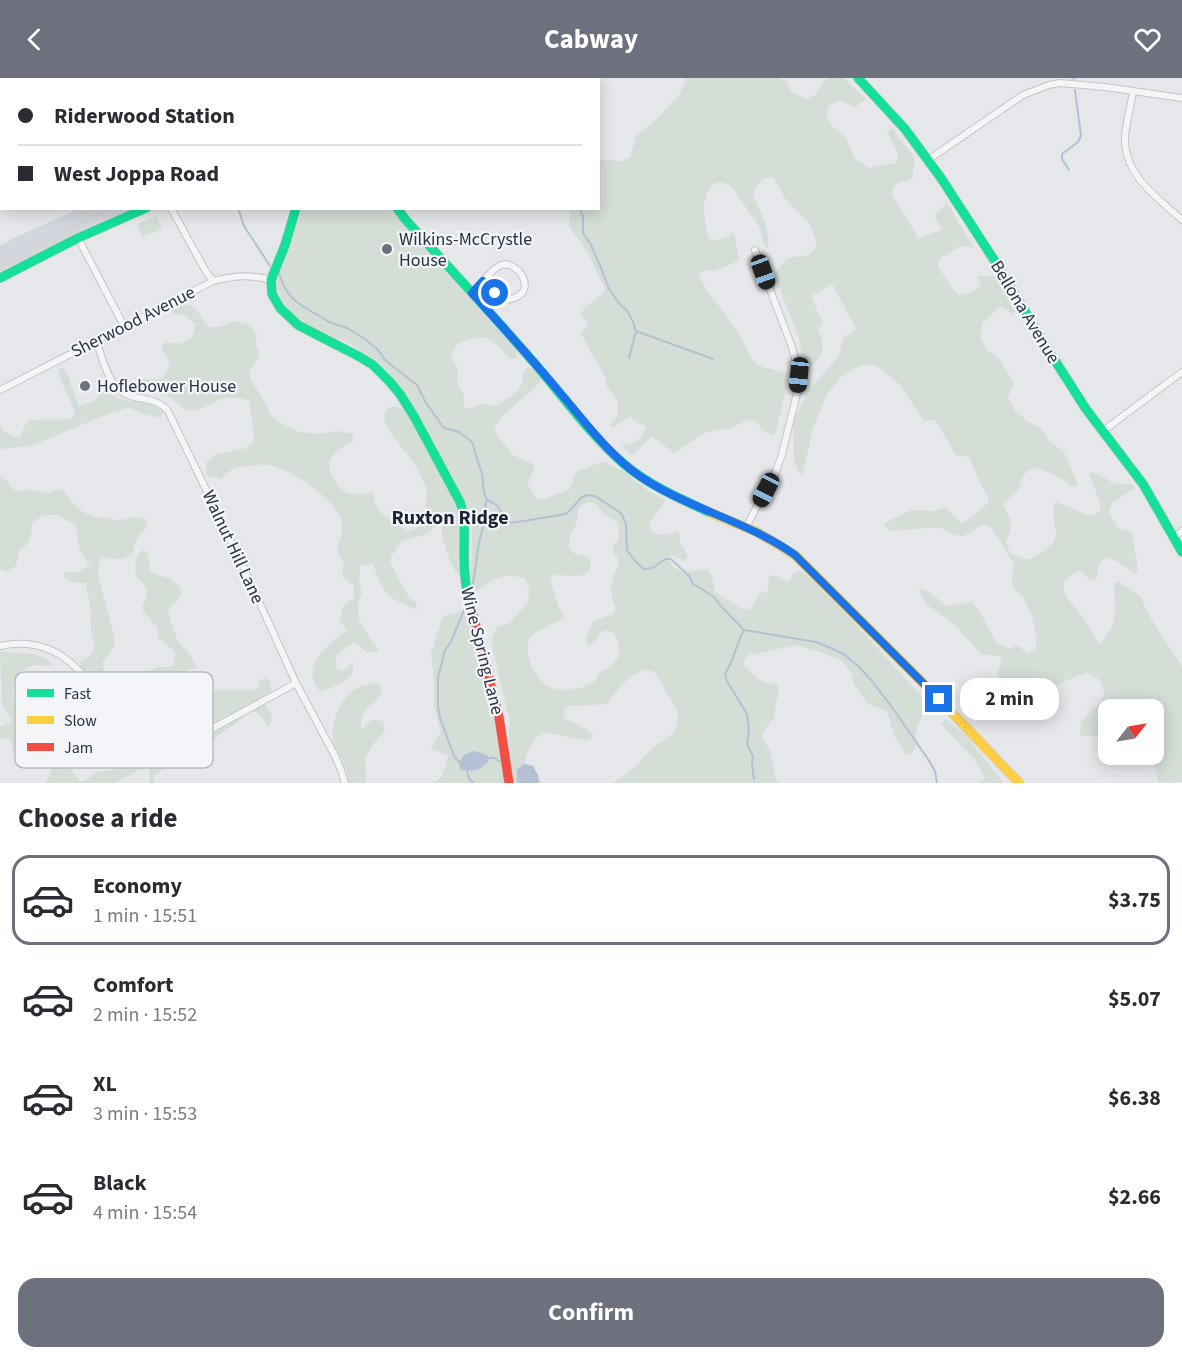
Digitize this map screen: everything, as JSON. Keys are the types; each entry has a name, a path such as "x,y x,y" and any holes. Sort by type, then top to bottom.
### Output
{"street":[{"name":"Bellona Avenue","path":"858,78 897,120 928,160 996,263 1086,409 1132,467 1182,552"},
{"path":"928,160 1023,95 1049,84 1060,83 1182,98"},
{"path":"1133,92 1125,142 1129,164 1137,177 1182,219"},
{"path":"0,278 78,238 141,210"},
{"path":"172,210 213,281"},
{"path":"271,280 295,210"},
{"path":"400,210 618,459 639,476 672,495 746,527 783,547 808,567 1019,783"},
{"path":"78,238 124,326"},
{"path":"746,527 783,453 799,375 792,347 755,250"},
{"path":"472,293 483,281 498,266 506,264 519,271 525,281 524,290 518,297 509,300 501,298 483,281"},
{"name":"Sherwood Avenue","path":"0,390 213,281 248,275 271,280"},
{"name":"Wine Spring Lane","path":"271,280 272,294 288,317 307,330 373,365 400,394 431,445 460,502 465,514 466,527 464,555 466,595 475,621 497,708 509,783"},
{"name":"Walnut Hill Lane","path":"96,340 112,382 118,389 126,394 158,402 168,411 242,564 296,683 335,756 345,783"},
{"path":"1103,431 1182,372"},
{"path":"1173,538 1182,531"},
{"path":"0,646 19,643 40,645 66,658 79,672"},
{"path":"213,728 296,683"}],"shaded area":[{"path":"686,78 779,78 786,81 791,92 807,99 814,96 827,78 843,78 866,99 854,108 844,101 835,102 828,107 826,115 832,126 845,136 855,159 869,168 895,163 898,160 897,151 887,132 892,128 915,159 912,179 895,185 892,195 919,239 942,229 934,216 947,203 974,248 960,246 941,258 937,265 959,295 974,291 981,284 977,276 994,276 1016,312 1012,314 1001,306 983,322 980,336 986,349 1000,360 1014,384 1008,398 1015,411 1027,421 1041,428 1048,440 1064,452 1078,485 1073,487 1064,480 1038,468 1028,470 1022,478 1019,489 1003,504 1011,523 1006,542 1010,553 1030,559 1054,542 1056,534 1053,513 1055,501 1085,514 1094,515 1100,510 1100,503 1089,473 1097,473 1113,483 1133,485 1135,488 1112,503 1109,511 1117,527 1132,533 1138,569 1136,574 1115,560 1105,558 1099,564 1096,579 1090,580 1079,571 1069,577 1063,587 1067,597 1082,616 1099,645 1110,630 1115,617 1114,584 1117,581 1140,596 1150,617 1182,667 1182,782 1159,783 1154,765 1164,765 1164,699 1102,699 1105,694 1100,680 1087,672 1045,690 1036,700 1022,707 1008,696 998,680 1002,660 1000,656 981,654 951,621 927,605 919,591 920,588 947,606 972,602 996,642 1008,649 1017,645 1028,654 1035,650 1037,639 1032,615 1023,597 1014,589 1012,582 1014,564 991,527 984,524 963,536 953,535 940,527 891,531 884,526 885,523 910,510 936,511 945,507 962,523 988,503 988,497 969,457 956,455 935,420 924,421 899,384 888,374 875,365 861,365 842,376 827,394 812,431 801,475 796,467 793,453 794,420 808,391 840,355 842,339 856,329 832,284 811,296 823,324 818,328 823,347 817,360 806,369 799,339 775,277 776,271 788,258 808,255 815,249 817,243 810,224 785,198 773,177 763,179 753,194 766,227 768,248 765,247 759,226 731,186 721,182 709,188 703,206 707,233 711,240 716,241 734,233 739,260 715,271 703,270 699,275 706,289 739,333 757,365 789,374 776,432 773,435 764,431 754,420 745,421 731,428 706,432 674,453 652,436 633,455 621,444 637,441 646,426 636,422 630,416 612,428 610,425 617,416 618,400 607,387 604,375 581,334 589,325 581,314 584,308 606,291 589,255 569,226 570,213 568,210 600,210 600,160 622,161 630,157 637,135 656,120 680,94"},
{"path":"76,210 129,210 87,228 0,272 0,246"},
{"path":"302,210 391,210 517,351 516,358 510,359 494,343 482,337 462,342 457,346 451,357 458,369 457,382 463,393 463,407 469,409 482,404 495,406 519,389 523,372 528,367 540,374 541,382 501,417 494,428 496,434 514,456 533,464 534,471 527,482 537,499 545,499 570,489 574,475 579,471 604,462 625,472 647,490 665,500 649,527 659,535 678,531 680,544 688,555 685,561 672,555 668,560 675,568 683,571 704,569 709,571 714,591 742,609 749,610 761,593 768,591 769,577 776,575 790,580 793,574 800,571 817,583 927,702 918,725 916,745 912,753 905,754 895,737 886,710 867,703 855,686 851,672 842,661 796,645 757,654 750,653 744,665 752,674 766,683 778,684 779,693 775,716 763,732 763,739 770,751 778,783 611,783 623,777 651,750 670,736 677,725 675,705 658,676 647,670 640,671 627,680 607,704 569,706 564,711 564,718 584,728 593,736 587,740 542,734 531,744 524,764 533,766 541,783 512,783 508,755 510,716 491,641 496,628 509,623 528,603 529,589 525,579 505,576 476,591 470,588 472,518 423,421 404,390 380,363 347,342 315,330 289,311 276,291 276,278","holes":["589,502 596,504 604,514 616,521 619,528 618,541 613,545 613,552 619,564 612,586 612,597 616,608 613,614 594,621 585,639 588,645 594,643 601,632 607,630 614,633 619,646 619,655 593,683 567,690 550,687 544,684 535,673 529,660 528,641 533,634 564,618 550,579 554,574 578,576 588,572 590,567 591,561 586,556 573,553 569,548 569,540 576,524 579,508"]},
{"path":"157,216 162,229 142,237 137,224"},
{"path":"185,304 192,307 208,326 222,326 233,321 250,325 257,336 255,343 260,355 249,372 250,379 270,414 280,423 299,432 319,434 340,431 352,434 354,441 336,452 329,463 337,484 345,492 360,495 373,492 378,509 404,529 412,530 425,524 427,489 416,466 390,432 384,420 385,413 390,407 403,409 412,418 422,443 448,485 461,525 458,564 461,577 451,563 446,550 442,533 442,518 429,533 402,541 391,557 390,563 410,599 416,601 417,610 398,602 388,594 380,583 373,564 360,566 359,579 362,593 358,605 359,619 380,652 366,651 354,642 346,647 337,655 336,668 342,671 353,663 352,674 346,680 326,690 320,691 313,680 314,664 330,644 347,631 339,620 343,606 354,598 353,585 342,577 344,563 337,552 342,527 339,515 325,497 292,474 273,466 240,467 231,470 221,479 207,476 206,463 216,454 243,449 254,442 250,401 237,397 223,398 199,409 186,411 168,396 138,383 144,379 162,378 166,374 170,364 161,346 167,342 180,344 192,337 196,324 185,315 172,314 171,307"},
{"path":"64,368 79,406 92,402 106,389 117,398 150,404 163,412 161,418 142,414 129,407 41,442 0,449 0,424 8,433 20,437 30,420 71,419 75,414 59,375 58,369"},
{"path":"0,477 5,479 14,490 49,493 62,489 79,509 95,516 117,520 137,517 148,521 130,555 119,559 102,557 99,562 98,576 115,639 114,646 102,663 105,672 84,672 81,668 80,662 91,655 95,649 86,584 72,582 65,578 64,572 77,572 90,566 79,550 75,524 57,515 43,515 32,523 30,539 20,549 14,567 7,572 0,569"},
{"path":"143,550 148,553 150,572 170,579 181,588 178,599 168,611 177,639 193,659 196,667 184,672 148,672 160,667 172,667 175,653 159,639 157,627 143,611 142,605 147,591 136,575 135,568 137,555"},
{"path":"466,611 494,708 505,783 432,783 442,777 448,757 431,747 441,732 434,706 431,654 442,618"},
{"path":"0,652 35,654 49,660 51,666 32,666 22,672 15,672 13,700 15,705 15,754 10,738 0,739 0,727 11,721 2,704"},
{"path":"266,677 272,691 213,725 213,691 254,691 259,686 260,680"},
{"path":"376,683 382,686 381,692 363,715 361,730 372,720 383,721 385,731 365,757 366,783 348,783 343,759 333,742 334,721 343,701 350,694 359,687"},
{"path":"263,703 271,714 272,720 269,726 251,710 213,741 213,727"},
{"path":"1098,704 1098,737 1080,735 1081,722"},
{"path":"946,719 966,736 1004,783 979,783 985,778 975,760 941,723"},
{"path":"53,768 71,768 81,782 99,772 139,768 115,783 46,783"},
{"path":"148,768 165,768 155,775 154,783 149,783"}],"water":[{"path":"474,751 487,755 489,760 476,770 460,769 459,762 464,755"},
{"path":"524,764 533,766 539,783 517,783 517,769"}],"waterway":[{"path":"1069,170 1062,159 1062,154 1078,142 1081,136 1075,90"},
{"path":"239,210 244,226 270,266"},
{"path":"580,210 583,216 583,233 591,245 609,289 628,312 636,331 629,358"},
{"path":"279,273 284,287 292,298 329,322 347,328 365,339 386,361 417,385 426,403 444,428 459,432 472,442 482,474 487,500 485,504 487,517"},
{"path":"636,331 713,359"},
{"path":"487,500 496,505 511,523 566,514 582,497 595,496 621,513 626,524 627,550 644,569 653,568 665,559 671,559 689,576 693,584 713,596 744,630 816,642 845,655 871,680 891,706 928,759 935,771 937,783"},
{"path":"472,588 478,546 485,522"},
{"path":"461,762 454,756 440,718 438,678 445,650 451,642 464,610"},
{"path":"744,630 725,674 747,714 749,730 747,744 753,756 754,779"},
{"path":"487,758 494,758 501,762"},
{"path":"467,771 469,779 474,783"}],"tram line":[{"path":"0,262 108,210"}],"traffic: fast":[{"path":"858,78 905,129 941,178 1086,409 1143,484 1182,552"},
{"path":"0,278 78,238 141,210"},
{"path":"295,210 271,280 272,294 280,308 298,325 373,365 400,394 460,502 464,522 465,579 470,603"},
{"path":"398,210 611,452 644,479 711,513"}],"traffic: slow":[{"path":"711,513 757,532 795,555 939,699 1019,783"}],"traffic: jam":[{"path":"470,603 499,717 509,783"}],"place":[{"name":"Wilkins-McCrystle House","path":"387,249"},
{"name":"Hoflebower House","path":"85,386"}],"district":[{"name":"Ruxton Ridge","path":"450,518"}],"route":[{"path":"495,293 483,281 472,293 618,459 639,476 672,495 746,527 795,555 939,699"}]}
